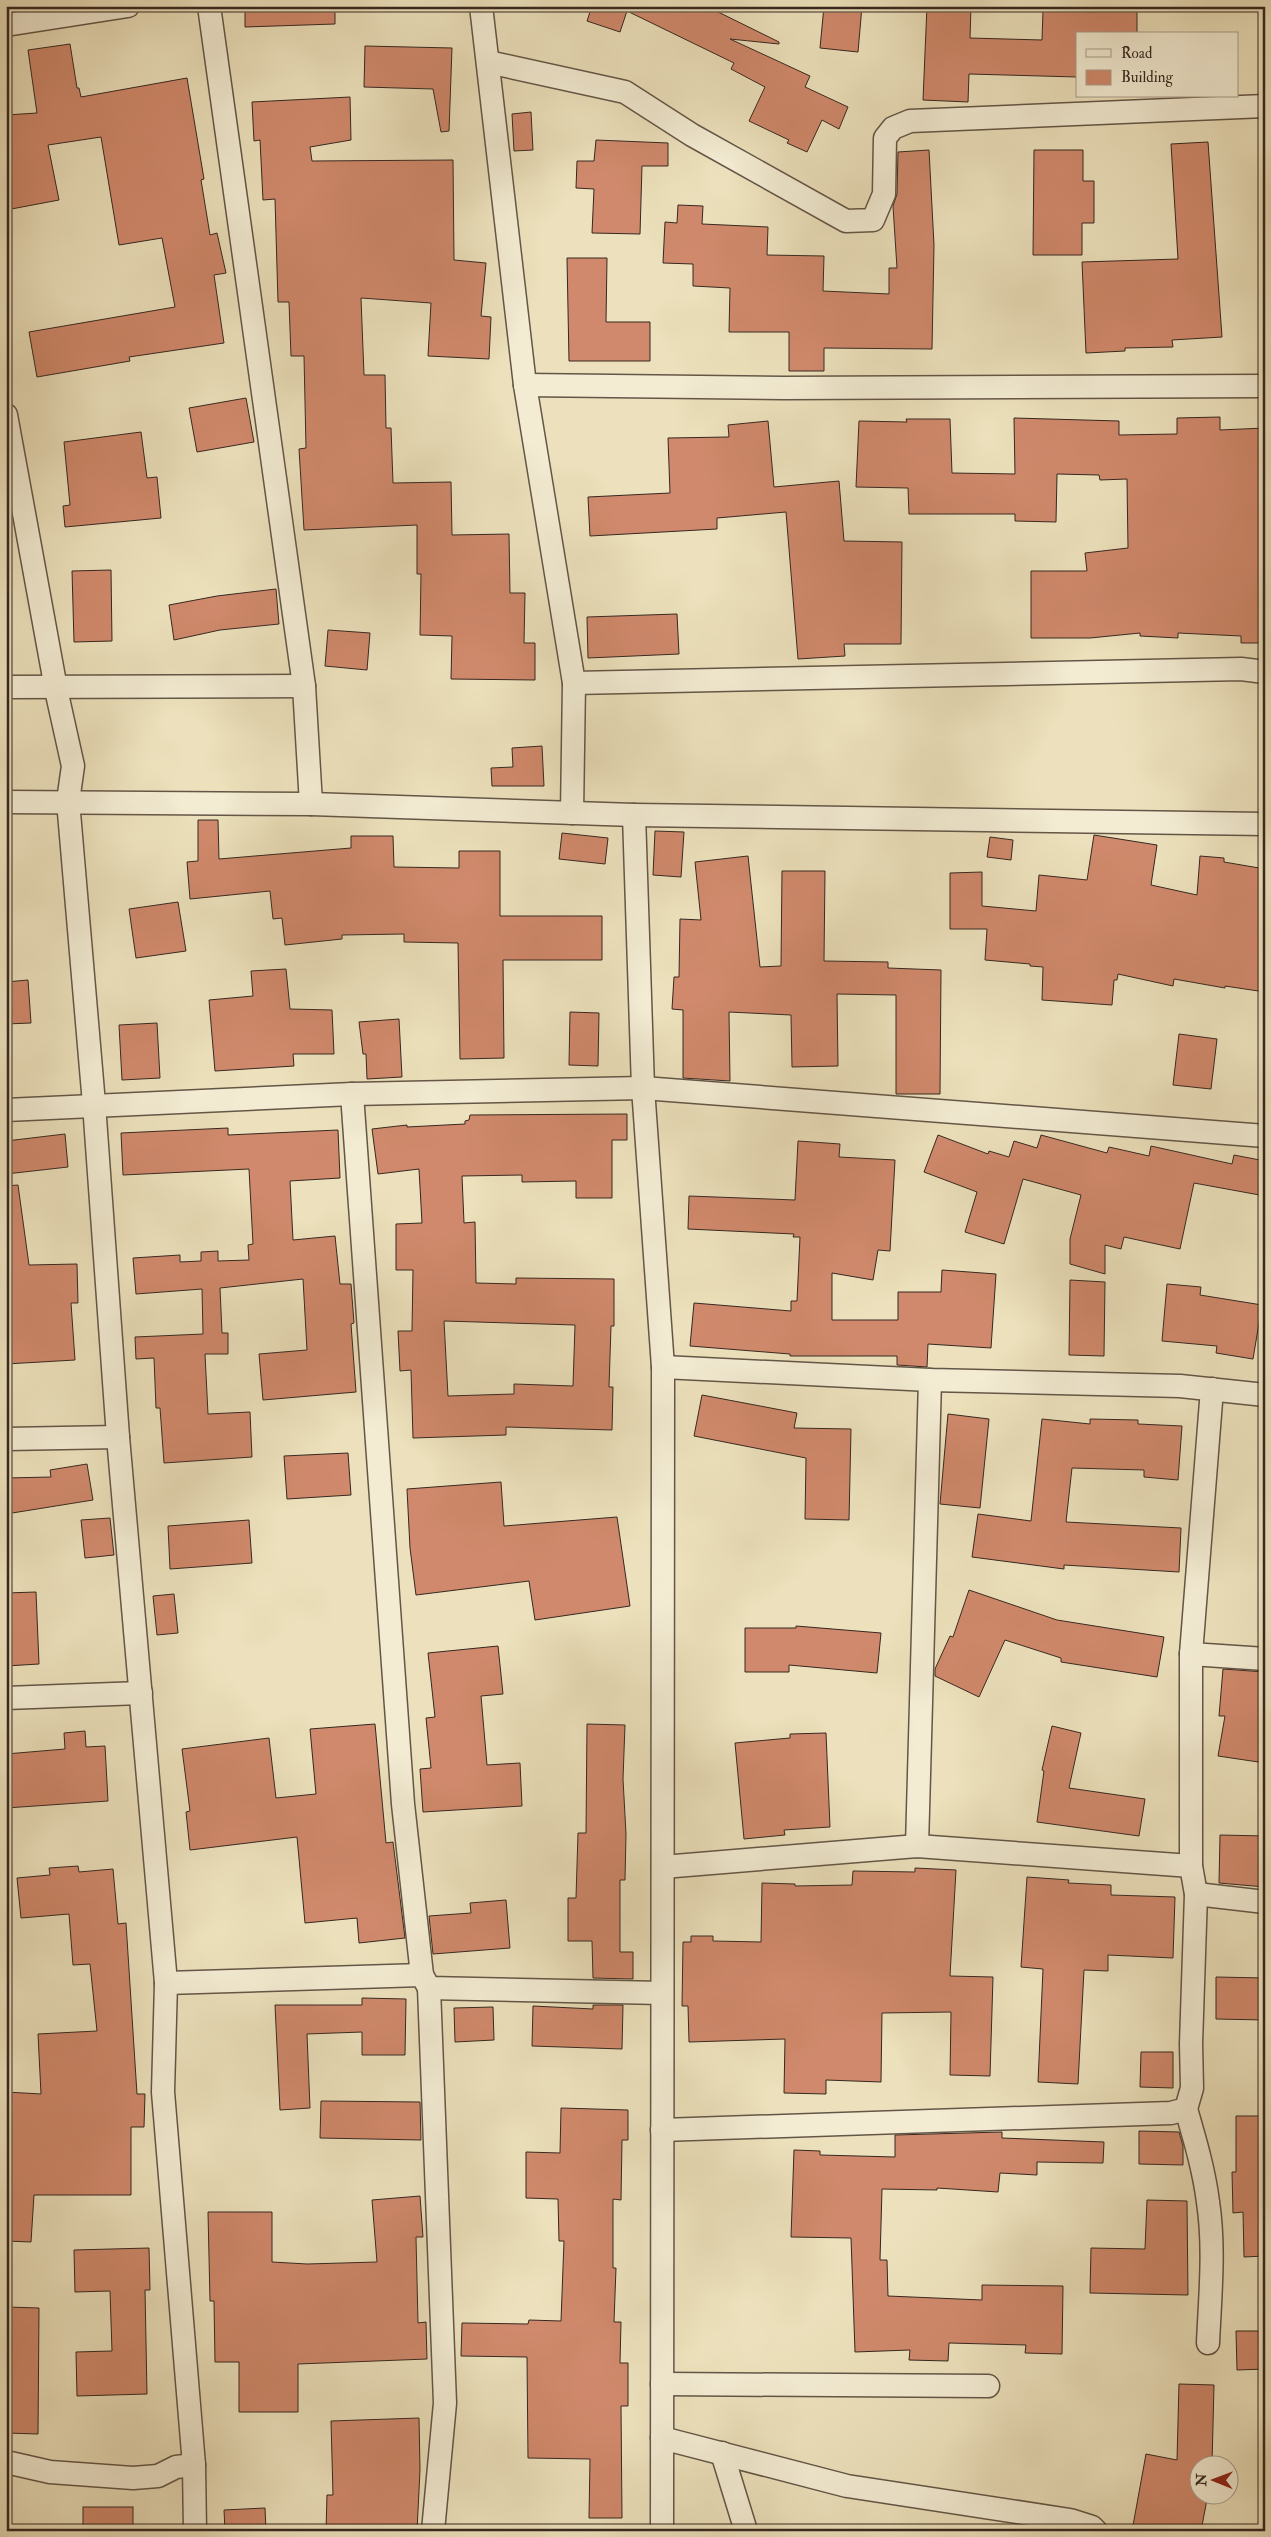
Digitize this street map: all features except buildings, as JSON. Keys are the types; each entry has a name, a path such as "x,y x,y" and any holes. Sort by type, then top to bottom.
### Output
{"street":[{"path":"6,25 128,6"},
{"path":"209,6 304,686 311,804"},
{"path":"480,6 525,385 574,683 572,812"},
{"path":"488,62 625,92 692,135 846,221 873,220 884,194 885,138 893,128 910,121 1265,106"},
{"path":"525,385 784,388 1265,386"},
{"path":"6,415 56,688 73,766 68,801 94,1104 118,1437 166,1983 163,2092 194,2465 195,2531"},
{"path":"574,683 1241,669 1265,672"},
{"path":"6,687 304,686"},
{"path":"6,802 311,804 634,815 1265,824"},
{"path":"634,815 642,1088 663,1367 662,2531"},
{"path":"6,1110 94,1104 352,1094 642,1088 1265,1136"},
{"path":"352,1094 403,1804 425,1981 445,2402 433,2531"},
{"path":"663,1367 930,1380 1180,1386 1265,1396"},
{"path":"917,1846 930,1380"},
{"path":"1208,2343 1211,2273 1208,2204 1202,2165 1186,2110 1192,2088 1191,2044 1196,1894 1191,1866 1191,1654 1212,1389"},
{"path":"6,1439 118,1437"},
{"path":"1191,1654 1265,1659"},
{"path":"6,1698 141,1693"},
{"path":"663,1867 917,1846 1191,1866"},
{"path":"1196,1894 1265,1902"},
{"path":"166,1983 425,1981 662,1993"},
{"path":"662,2130 1171,2113 1186,2110"},
{"path":"662,2384 988,2386"},
{"path":"662,2438 847,2486 1070,2520 1092,2526 1096,2531"},
{"path":"722,2453 746,2531"},
{"path":"6,2462 50,2472 133,2478 158,2476 176,2467 194,2465"}]}
